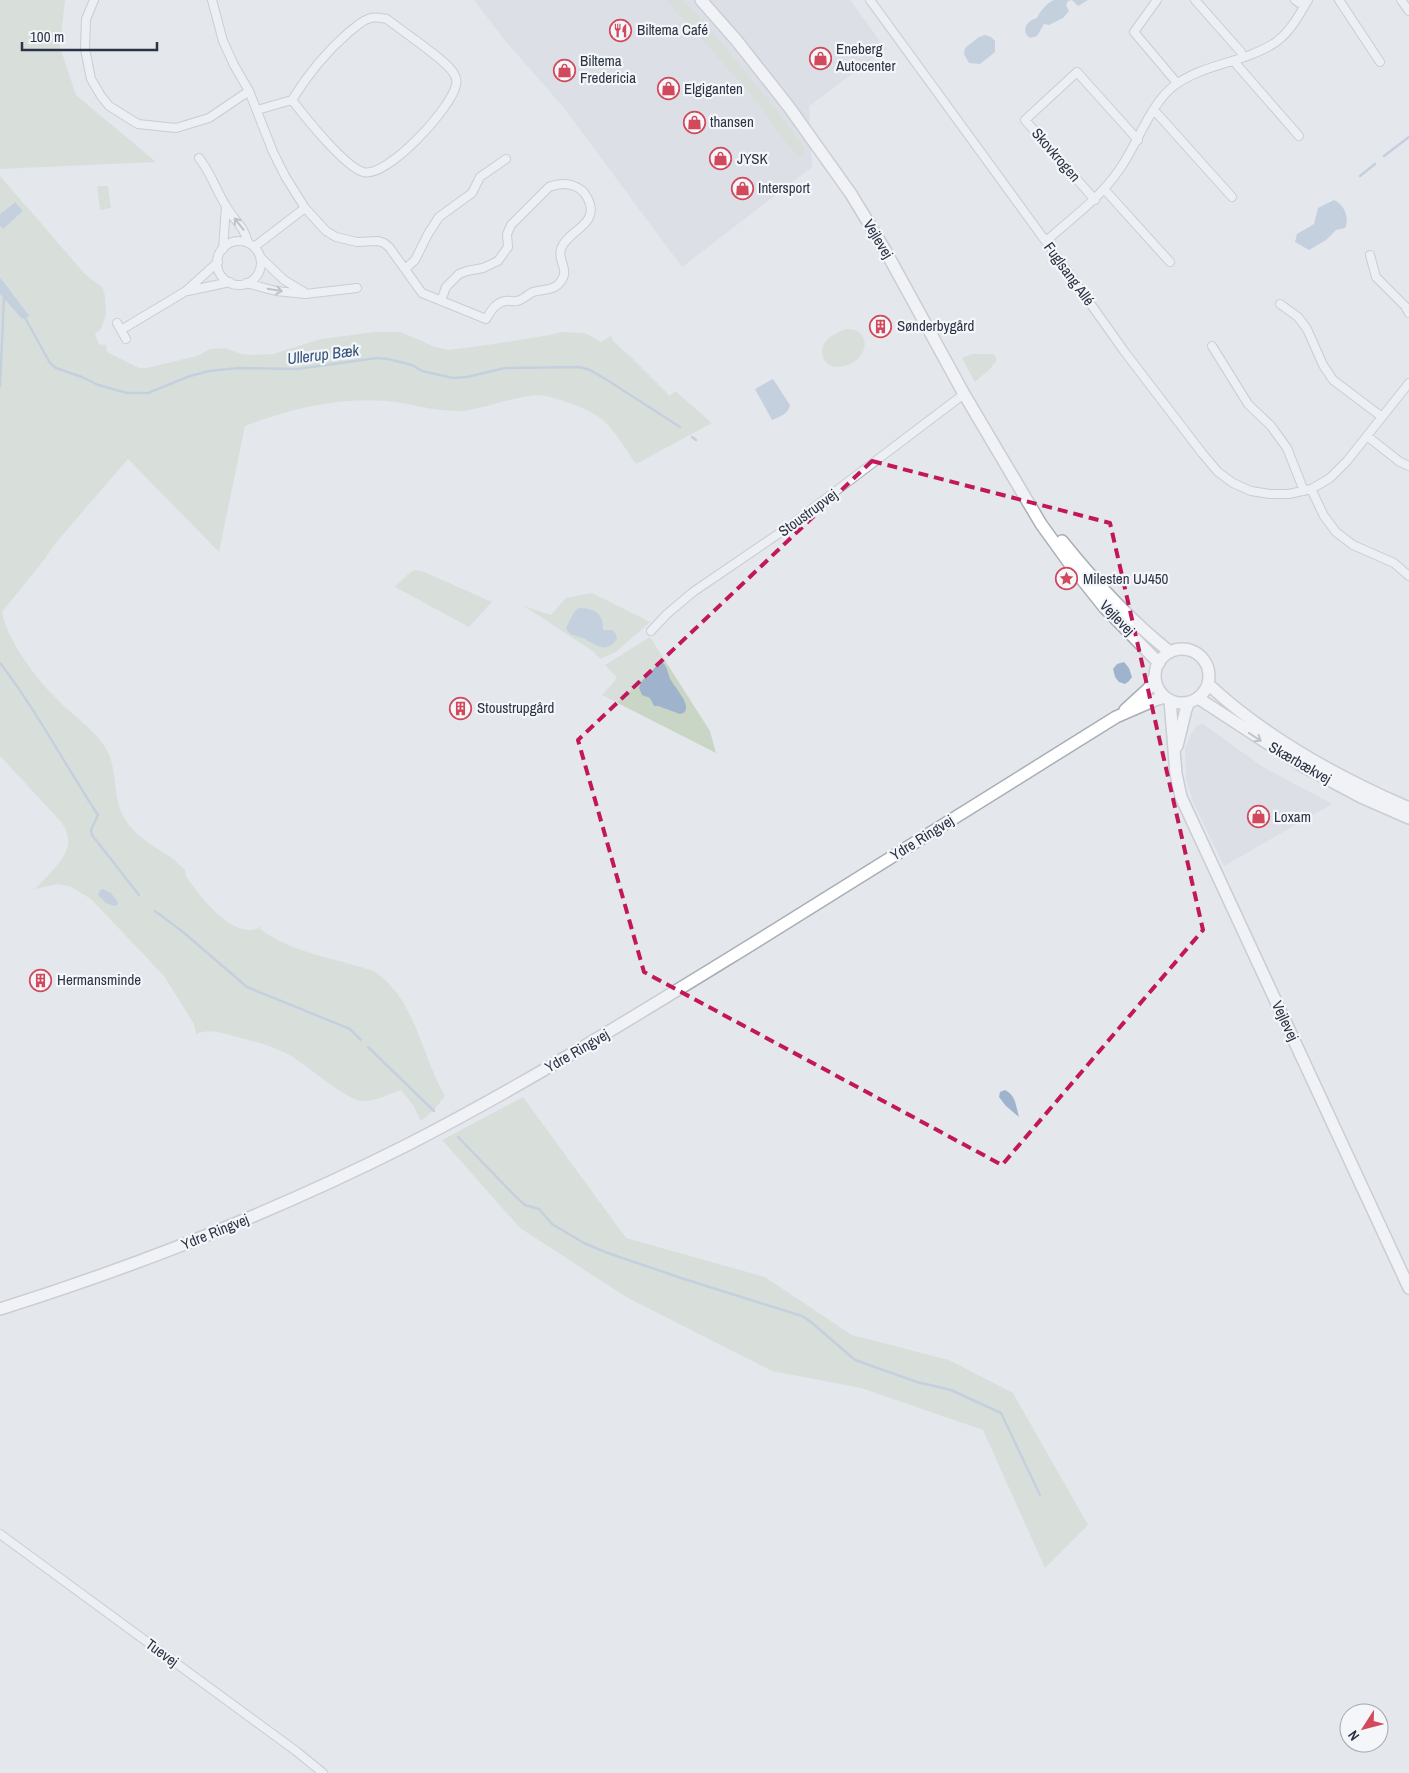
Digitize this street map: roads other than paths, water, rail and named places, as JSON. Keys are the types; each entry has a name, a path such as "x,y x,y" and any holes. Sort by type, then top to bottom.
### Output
{"street":[{"path":"94,0 86,19 85,49 92,79 101,96 110,106 138,124 176,128 209,118 249,90"},
{"path":"212,0 223,41 234,65 249,90 273,152 305,208 326,231 336,237 357,242 378,241 384,243 422,293 441,301 486,319 492,309 498,304 505,301 518,301 533,292 553,288 564,279 565,272 560,253 561,247 564,242 586,223 590,212 590,204 585,193 576,186 566,183 548,188 511,226 507,234 508,247 498,261 483,268 459,274 446,287 441,301"},
{"name":"Vejlevej","path":"701,0 790,107 851,194 885,250 964,394 1014,480 1027,498 1030,507 1077,574 1104,606 1159,663"},
{"name":"Fuglsang Allé","path":"870,0 1124,351 1218,472 1233,484 1252,492 1289,494 1308,490 1330,478 1347,461 1409,383"},
{"path":"1157,0 1134,32 1177,83"},
{"path":"1195,0 1241,52 1244,58"},
{"path":"1046,241 1095,200 1120,170 1165,94 1177,83 1201,71 1244,58 1276,42 1296,21 1306,3 1295,0"},
{"path":"1339,0 1380,62"},
{"path":"1402,0 1409,11"},
{"path":"257,110 292,100 321,58 338,41 367,19 378,17 386,19 445,63 454,72 457,83 453,94 432,124 402,152 372,173 353,167 312,126 292,100"},
{"path":"1235,60 1237,65 1298,136"},
{"name":"Skovkrogen","path":"1095,200 1025,120 1077,72 1138,140"},
{"path":"1154,110 1232,197"},
{"path":"199,158 208,169 226,206 246,232 251,245 261,258 284,280 305,294"},
{"path":"404,269 415,260 439,217 472,193 480,177 506,159"},
{"path":"1104,189 1170,262"},
{"path":"121,330 186,291 218,262 222,249 226,206"},
{"path":"222,249 234,242 251,245 305,208"},
{"path":"1370,255 1376,277 1405,306 1409,313"},
{"path":"246,284 258,274 261,258"},
{"path":"218,262 221,274 230,282"},
{"path":"186,291 230,282 276,291 305,294 358,288"},
{"path":"1280,304 1298,317 1307,329 1323,365 1333,380 1382,417"},
{"path":"117,323 126,339"},
{"path":"1212,346 1248,404 1271,426 1287,448 1308,490 1336,532 1352,545 1394,563 1409,576"},
{"name":"Stoustrupvej","path":"651,631 667,614 693,592 794,523 964,394"},
{"path":"1367,436 1400,462 1409,466"},
{"name":"Vejlevej","path":"1027,498 1035,503 1059,538 1090,576 1125,614 1170,652"},
{"path":"1185,649 1193,651 1200,655 1208,669 1208,684 1204,692 1193,700 1176,702 1168,698 1158,688 1155,676 1159,663 1170,652 1185,649"},
{"name":"Ydre Ringvej","path":"1116,718 1149,688 1155,676"},
{"name":"Skærbækvej","path":"1208,684 1248,718 1308,757 1365,789 1409,808"},
{"name":"Vejlevej","path":"1168,698 1172,710 1173,743 1181,797 1409,1288"},
{"name":"Ydre Ringvej","path":"0,1309 124,1267 254,1216 357,1169 487,1103 630,1020 1116,718 1155,700 1168,698"},
{"name":"Vejlevej","path":"1175,750 1186,709 1193,700"},
{"name":"Skærbækvej","path":"1193,700 1301,765 1361,797 1409,818"},
{"name":"Tuevej","path":"0,1534 296,1751 323,1773"}],"water":[{"path":"1054,0 1072,0 1068,1 1066,5 1069,11 1063,18 1049,25 1044,24 1037,36 1030,38 1025,32 1026,26 1030,21 1037,18 1044,8"},
{"path":"1072,0 1088,0 1078,6"},
{"path":"985,35 995,41 995,52 980,64 969,63 964,54 965,48 979,37"},
{"path":"1334,200 1341,205 1345,212 1347,220 1345,228 1336,230 1326,240 1309,250 1295,242 1297,234 1314,224 1318,208"},
{"path":"15,202 23,211 3,229 0,226 0,214"},
{"path":"0,278 30,316 22,319 0,294"},
{"path":"773,379 790,405 786,412 772,420 755,389"},
{"path":"579,608 590,609 598,613 602,620 603,630 612,630 616,634 617,639 613,644 608,647 600,647 569,633 566,628 574,612"},
{"path":"662,662 685,701 686,709 683,713 680,714 654,706 650,698 642,695 639,688 642,681 658,663"},
{"path":"1124,662 1129,668 1132,677 1125,684 1119,682 1115,677 1113,669 1117,664"},
{"path":"103,889 111,893 118,902 117,905 114,906 106,903 98,895 100,890"},
{"path":"1005,1090 1013,1098 1019,1117 999,1097 1000,1092"}],"waterway":[{"path":"1384,156 1409,137"},
{"path":"1360,176 1375,164"},
{"path":"0,386 4,297"},
{"name":"Ullerup Bæk","path":"24,316 50,363 56,368 98,385 127,393 148,393 190,376 209,371 239,368 297,369 377,358 412,365 422,371 453,378 467,377 505,368 579,367 590,370 607,380 680,427"},
{"name":"Ullerup Bæk","path":"692,437 696,440"},
{"path":"0,663 39,719 98,815 91,830 92,835 139,895"},
{"path":"155,911 183,932 247,987 350,1029 361,1040"},
{"path":"368,1047 434,1111"},
{"path":"458,1137 525,1205 539,1209 552,1224 584,1243 681,1278 802,1316 855,1360 917,1382 951,1390 1001,1413 1040,1495"}],"place":[{"name":"Biltema Café","path":"621,30"},
{"name":"Eneberg Autocenter","path":"820,58"},
{"name":"Biltema Fredericia","path":"564,70"},
{"name":"Elgiganten","path":"668,89"},
{"name":"thansen","path":"694,122"},
{"name":"JYSK","path":"721,159"},
{"name":"Intersport","path":"742,188"},
{"name":"Sønderbygård","path":"881,326"},
{"name":"Milesten UJ450","path":"1067,579"},
{"name":"Stoustrupgård","path":"461,708"},
{"name":"Loxam","path":"1258,817"},
{"name":"Hermansminde","path":"41,980"}]}
